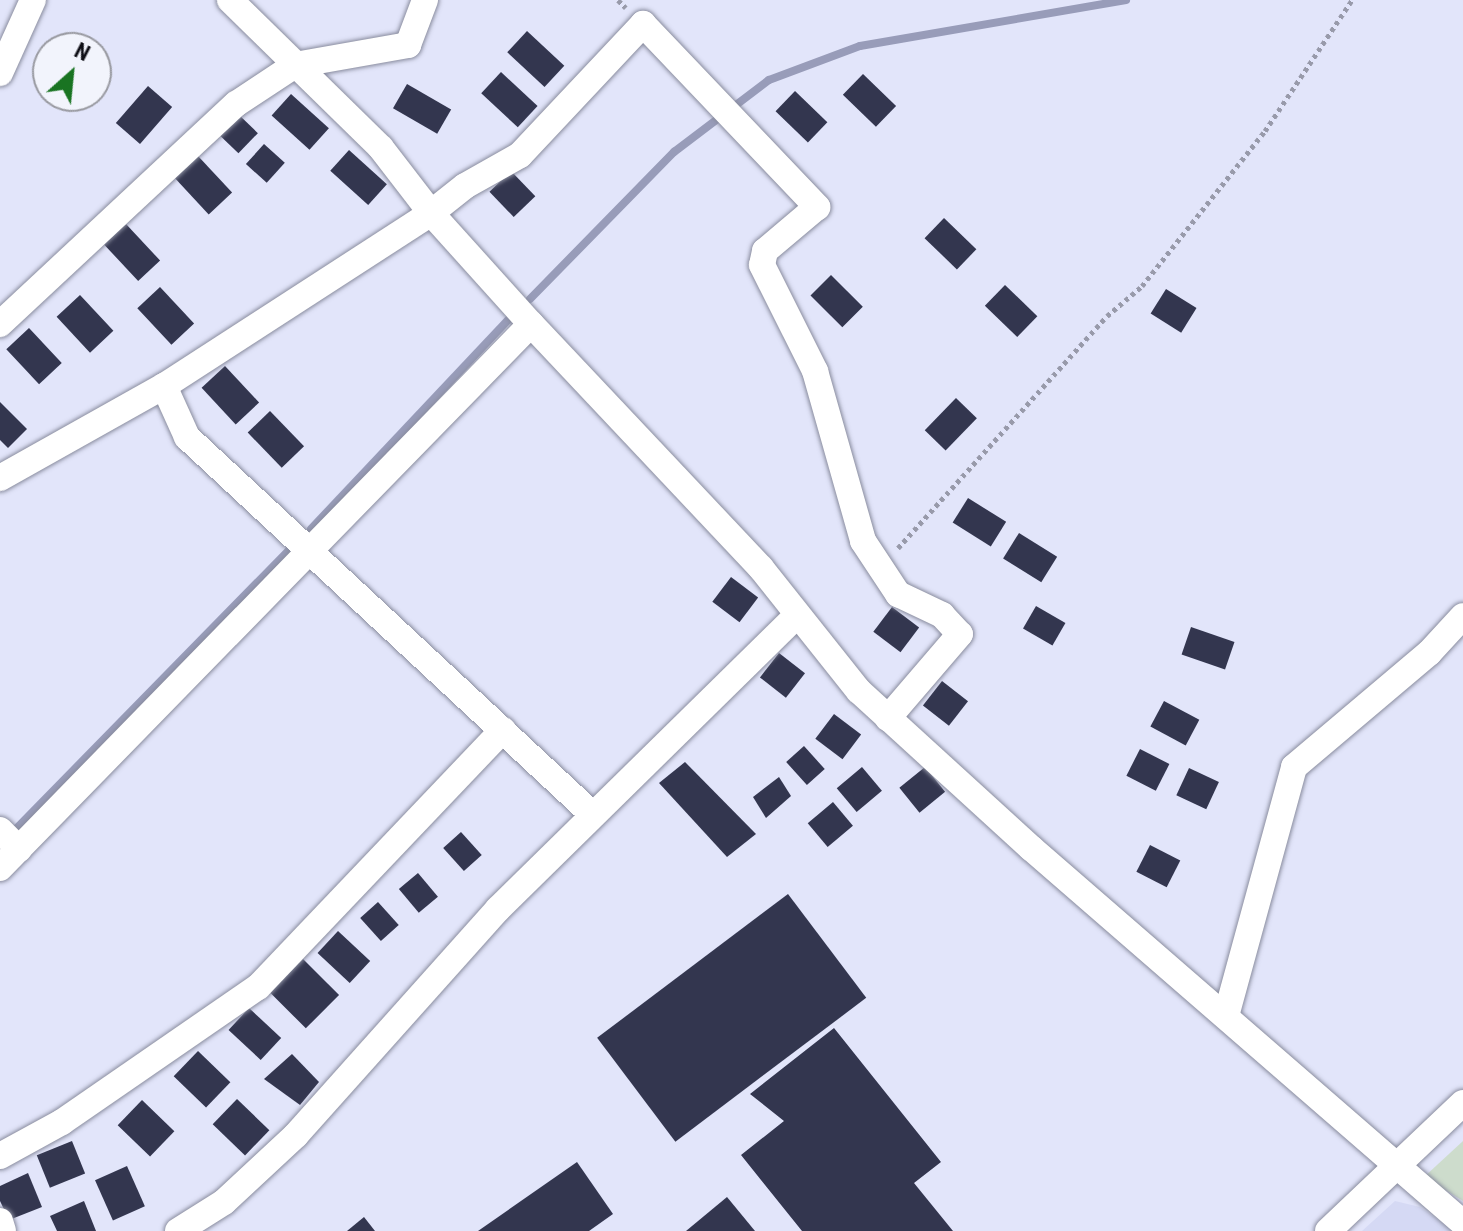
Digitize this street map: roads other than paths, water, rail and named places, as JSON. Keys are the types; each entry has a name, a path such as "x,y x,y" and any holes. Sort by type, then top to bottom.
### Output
{"street":[{"path":"0,73 33,0"},
{"path":"230,0 381,148 431,213 531,324 761,568 840,671 888,718 1460,1225"},
{"path":"0,324 207,130 295,65 408,45 425,0"},
{"path":"0,478 164,386 431,213 465,186 520,155 643,24 817,207 765,251 762,265 815,371 863,541 898,594 948,619 960,634 888,718"},
{"path":"0,868 8,838 312,549 531,324"},
{"path":"164,386 187,437 312,549 592,814"},
{"path":"178,1231 224,1202 296,1135 498,909 797,615"},
{"path":"1226,1016 1294,767 1429,653 1463,616"},
{"path":"0,1156 62,1122 258,987 503,730"},
{"path":"1328,1231 1398,1168 1463,1103"},
{"path":"0,1221 3,1231"}],"waterway":[{"path":"530,299 674,152 769,80 860,46 1126,0"},
{"path":"311,529 510,318"},
{"path":"11,834 290,549"}]}
